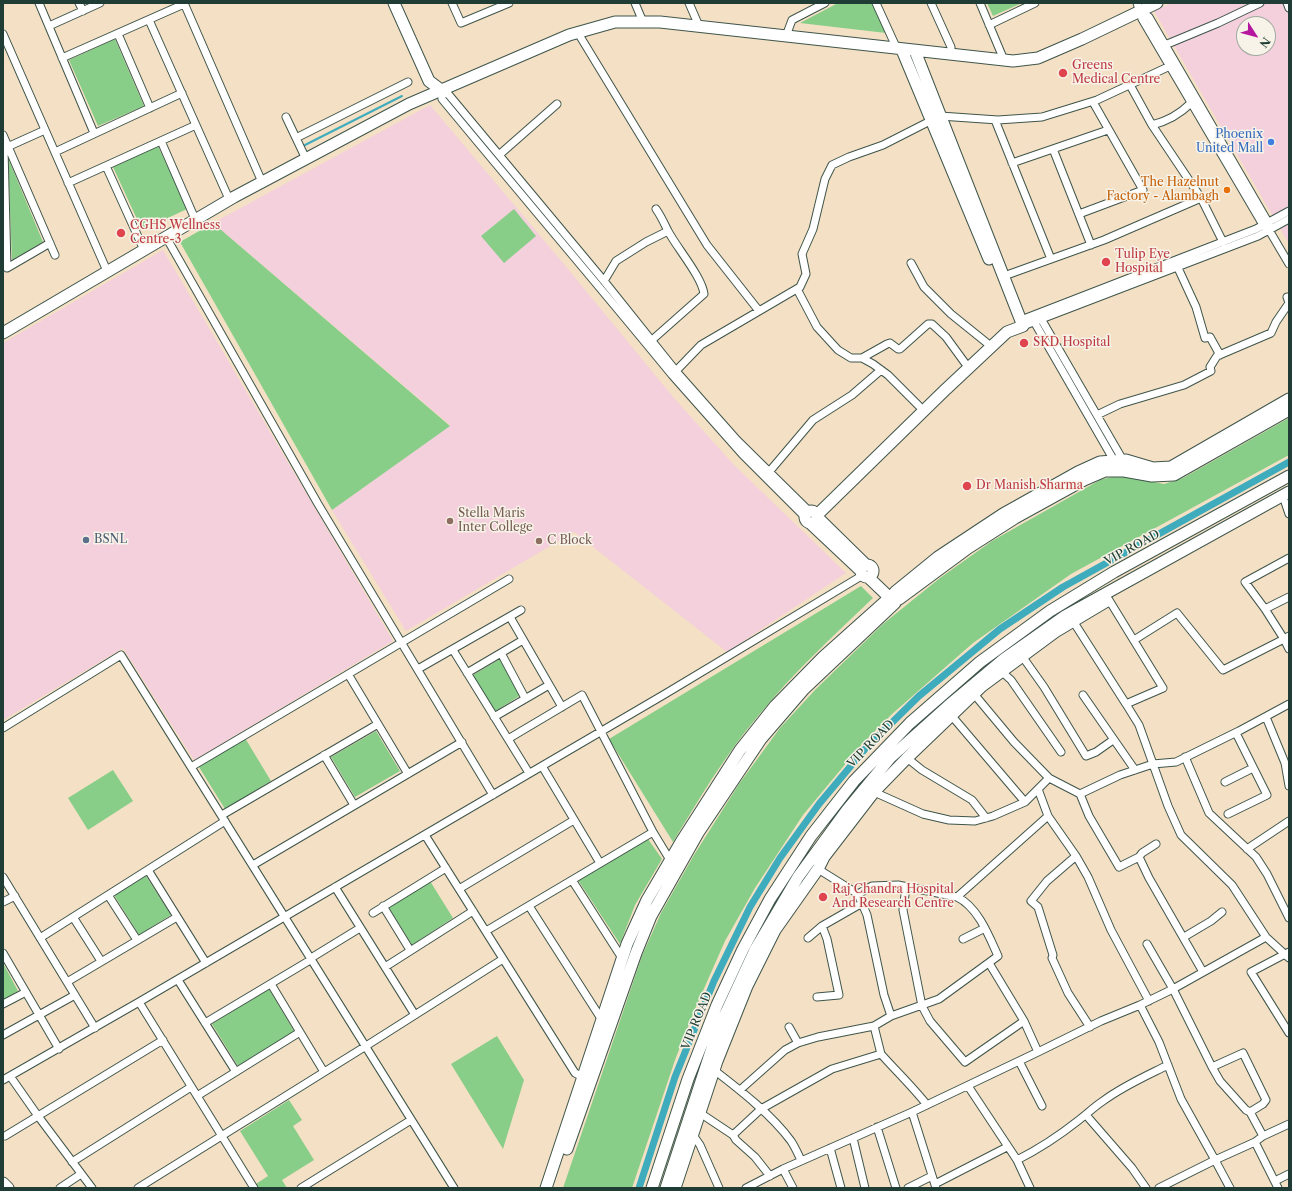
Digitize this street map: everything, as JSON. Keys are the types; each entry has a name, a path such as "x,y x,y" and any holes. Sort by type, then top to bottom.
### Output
{"street":[{"path":"39,3 94,133"},
{"path":"79,3 83,11"},
{"path":"49,26 100,3"},
{"path":"394,3 429,81 449,94 652,340 674,373 811,516 893,597"},
{"path":"400,3 441,90 442,99 521,195 742,454 811,516"},
{"path":"452,3 462,23 497,5 509,3"},
{"path":"635,3 643,22"},
{"path":"689,3 699,26"},
{"path":"786,36 792,20 825,3"},
{"path":"876,3 936,119 1028,321 1081,387 1097,415 1121,466"},
{"path":"931,3 951,47 951,55"},
{"path":"980,3 1004,60"},
{"path":"989,25 1035,3"},
{"path":"4,330 144,250 229,199 409,104 562,38 615,22 660,22 1013,61 1038,58 1082,39 1139,7 1157,3"},
{"path":"1165,44 1218,23 1260,3"},
{"path":"1287,3 1289,8"},
{"path":"62,58 184,4 262,182"},
{"path":"1139,7 1149,17 1165,44 1289,264"},
{"path":"1139,7 1142,19 1191,103 1267,226"},
{"path":"150,20 229,199"},
{"path":"578,33 707,245 759,311"},
{"path":"3,34 107,271"},
{"path":"118,34 150,108"},
{"path":"915,51 936,119 1004,276 1028,321 1121,466"},
{"path":"674,373 701,345 800,287 806,274 802,254 813,229 825,179 832,165 849,157 883,145 936,119 994,120 1042,117 1093,102 1170,66"},
{"path":"296,138 408,82"},
{"path":"1130,85 1152,125 1201,198 1223,242"},
{"path":"55,152 182,93"},
{"path":"1079,214 1143,190 1093,102"},
{"path":"1152,125 1162,123 1182,112 1191,103"},
{"path":"499,155 557,104"},
{"path":"286,117 306,158"},
{"path":"994,120 1051,259"},
{"path":"68,183 196,125"},
{"path":"5,148 45,130"},
{"path":"1012,163 1108,130"},
{"path":"3,135 5,148 5,241 7,268 50,243"},
{"path":"162,141 196,219"},
{"path":"5,148 55,255"},
{"path":"1053,149 1091,245"},
{"path":"106,166 144,250"},
{"path":"1004,276 1091,245 1201,198"},
{"path":"652,340 704,294 700,282 656,209"},
{"path":"811,516 919,406 1004,327 1028,321 1178,268 1258,236 1267,226 1289,211"},
{"path":"811,516 1007,332 1028,321 1223,242 1289,219"},
{"path":"604,281 616,261 646,242 668,231"},
{"path":"166,237 314,497 493,795"},
{"path":"911,263 924,287 951,314 987,343"},
{"path":"1178,268 1196,306 1206,338 1210,337 1220,355"},
{"path":"797,289 817,327 838,350 851,358 862,358 890,343 900,349 928,324 932,324 946,337 965,363"},
{"path":"1097,415 1120,404 1184,386 1211,371 1210,367 1217,356 1271,333 1276,322 1289,303 1287,297 1289,297"},
{"path":"862,358 888,375 919,406"},
{"path":"769,472 813,420 852,395 881,370"},
{"path":"1074,391 1081,387"},
{"path":"1121,466 1153,468 1171,467 1289,399"},
{"path":"546,1188 622,958 647,900 670,860 740,750 775,706 824,657 938,557 1003,514 1078,472 1100,462 1121,466 1152,476 1174,475 1289,410"},
{"name":"VIP ROAD","path":"652,1188 688,1079 717,1005 743,949 770,899 807,843 854,781 910,723 980,662 1050,611 1114,572 1289,476"},
{"path":"675,1188 714,1070 748,986 776,930 818,869 824,857 874,792 974,694 1001,671 1055,632 1288,498 1289,514"},
{"name":"VIP ROAD","path":"666,1188 718,1030 755,950 798,877 847,810 890,758 948,706 1004,659 1066,616 1288,498"},
{"path":"1289,558 1244,582 1286,638 1289,649"},
{"path":"3,1080 96,1028 665,694 866,572"},
{"path":"191,766 509,579"},
{"path":"554,1188 636,953 651,916 698,833 766,734 804,689 893,597"},
{"path":"1265,609 1289,597"},
{"path":"1109,600 1163,688 1126,704"},
{"path":"418,669 521,610"},
{"path":"1134,640 1177,613 1223,670 1286,638"},
{"path":"510,617 562,708"},
{"path":"1073,621 1139,725 1168,806 1181,835 1232,884 1266,937 1288,955 1251,972 1289,1033"},
{"path":"467,672 523,640"},
{"path":"453,650 529,773"},
{"path":"501,653 526,698"},
{"path":"3,728 121,655 454,1188"},
{"path":"1022,656 1044,687 1086,756 1096,752 1113,740"},
{"path":"1001,671 1011,680 1061,752"},
{"path":"348,674 408,774"},
{"path":"494,717 548,684"},
{"path":"974,694 1014,742 1048,778 1080,794 1090,816 1119,867 1139,857 1142,853 1156,844"},
{"path":"508,739 582,695 653,832 670,860"},
{"path":"1083,695 1135,770"},
{"path":"1080,794 1120,775 1153,764 1176,762 1288,706"},
{"path":"951,715 1025,802"},
{"path":"1266,717 1285,763 1289,786"},
{"path":"40,938 148,870 223,818 324,755 378,724"},
{"path":"1228,814 1267,795 1236,733"},
{"path":"253,865 462,742"},
{"path":"324,755 354,805"},
{"path":"1185,757 1209,813 1256,857 1267,874 1289,918"},
{"path":"907,758 922,770 972,800 986,818"},
{"path":"542,766 600,863"},
{"path":"1225,782 1253,768"},
{"path":"874,792 923,814 949,820 975,821 1025,802 1048,778"},
{"path":"1038,789 1048,816 1076,856 1088,877 1111,930 1149,1000"},
{"path":"957,897 1048,816"},
{"path":"459,889 574,820"},
{"path":"1247,849 1289,821"},
{"path":"486,931 653,832"},
{"path":"425,835 575,1073 583,1077"},
{"path":"1076,856 1047,881 1031,901 1038,907 1053,956 1052,958 1061,979 1068,993 1090,1027"},
{"path":"1139,857 1149,878 1203,972"},
{"path":"373,913 446,868"},
{"path":"818,869 858,894 867,915 884,994 891,1016"},
{"path":"148,870 206,963"},
{"path":"3,877 96,1028"},
{"path":"572,880 622,958"},
{"path":"740,1090 785,1050 798,1043 818,1037 874,1026 891,1016 922,1006 938,999 998,956 984,928 970,906 965,901 957,897 898,885 872,886 858,894"},
{"path":"335,887 415,1015"},
{"path":"906,887 903,910 922,1006 930,1021 965,1062 1024,1021"},
{"path":"108,895 137,940"},
{"path":"3,902 15,896"},
{"path":"808,938 822,926 862,904"},
{"path":"383,906 410,950"},
{"path":"528,906 602,1020"},
{"path":"385,967 473,911"},
{"path":"1184,937 1211,921 1222,912"},
{"path":"73,917 101,962"},
{"path":"67,982 177,917"},
{"path":"817,997 839,995 827,939 822,926"},
{"path":"205,1023 271,984 360,928"},
{"path":"963,939 984,928"},
{"path":"746,1188 801,1160 912,1112 1090,1027 1140,1005 1173,989 1266,937"},
{"path":"1146,944 1173,989 1220,1081 1246,1110 1250,1112 1263,1136"},
{"path":"3,953 59,1049"},
{"path":"138,1188 503,959"},
{"path":"989,963 1024,1021 1038,1052"},
{"path":"178,980 236,1072"},
{"path":"271,984 324,1072"},
{"path":"3,1004 26,992"},
{"path":"3,1035 75,995"},
{"path":"140,1002 254,1188"},
{"path":"1140,1005 1159,1042 1181,1099 1230,1188"},
{"path":"874,1026 880,1054 927,1105"},
{"path":"789,1027 798,1043"},
{"path":"197,1096 300,1032"},
{"path":"5,1136 163,1040"},
{"path":"1212,1067 1243,1053 1266,1100 1263,1104 1250,1112"},
{"path":"733,1135 761,1109 832,1069 880,1054"},
{"path":"1019,1061 1042,1106"},
{"path":"1017,1160 1034,1152 1102,1101 1123,1088 1168,1065"},
{"path":"714,1070 740,1090 778,1125 791,1141 801,1160"},
{"path":"10,1076 92,1188"},
{"path":"968,1086 1017,1160 1030,1188"},
{"path":"72,1162 192,1087"},
{"path":"912,1112 934,1183"},
{"path":"700,1113 733,1135 736,1140 755,1157 770,1176"},
{"path":"1086,1114 1132,1168 1146,1188"},
{"path":"301,1188 411,1120"},
{"path":"1159,1188 1172,1185 1215,1160 1255,1142 1263,1136 1289,1124"},
{"path":"877,1128 896,1188"},
{"path":"693,1135 700,1145 719,1188"},
{"path":"852,1138 865,1188"},
{"path":"1255,1142 1276,1185 1289,1174"},
{"path":"908,1188 934,1183 1008,1147"},
{"path":"830,1148 841,1188"},
{"path":"783,1169 793,1188"},
{"path":"60,1188 81,1174"},
{"path":"3,1183 8,1188"}],"shaded area":[{"path":"1172,3 1289,3 1289,244 1154,11"},
{"path":"430,105 674,398 733,464 846,573 727,652 574,532 406,631 332,510 450,425 213,223"},
{"path":"163,250 393,641 194,760 123,648 3,720 3,343"}],"green space":[{"path":"838,3 873,3 886,33 800,23"},
{"path":"987,3 1022,3 993,16"},
{"path":"115,39 144,106 98,126 69,60"},
{"path":"158,146 187,209 142,230 113,167"},
{"path":"8,158 43,242 12,260"},
{"path":"514,209 536,236 504,263 481,236"},
{"path":"213,223 450,426 332,510 180,242"},
{"path":"1289,418 1289,455 1071,574 973,643 892,714 862,744 803,815 755,888 725,941 695,1009 675,1060 632,1188 563,1188 642,956 661,913 694,855 739,784 780,728 815,690 883,624 940,578 992,541 1100,480 1118,475 1164,484 1183,478"},
{"path":"861,586 873,598 799,670 771,700 723,762 673,842 609,739"},
{"path":"500,659 521,695 494,712 473,675"},
{"path":"376,731 400,771 355,797 331,757"},
{"path":"245,738 271,781 225,809 199,767"},
{"path":"113,770 133,801 88,830 68,798"},
{"path":"648,839 662,859 635,905 620,944 578,880"},
{"path":"146,876 171,915 139,935 114,895"},
{"path":"430,881 453,918 412,945 389,908"},
{"path":"3,963 18,991 3,1000"},
{"path":"269,989 294,1031 238,1066 212,1024"},
{"path":"497,1036 524,1080 503,1149 451,1064"},
{"path":"289,1100 302,1120 293,1126 314,1160 282,1180 287,1188 258,1188 256,1184 268,1176 240,1131"}],"waterway":[{"path":"305,145 402,96"},
{"path":"639,1188 675,1077 714,981 750,907 780,858 819,804 865,749 919,696 1000,629 1063,587 1289,462"}],"place":[{"name":"Greens Medical Centre","path":"1063,73"},
{"name":"Phoenix United Mall","path":"1271,142"},
{"name":"The Hazelnut Factory - Alambagh","path":"1227,190"},
{"name":"CGHS Wellness Centre-3","path":"121,233"},
{"name":"Tulip Eye Hospital","path":"1106,262"},
{"name":"SKD Hospital","path":"1024,343"},
{"name":"Dr Manish Sharma","path":"967,486"},
{"name":"Stella Maris Inter College","path":"450,521"},
{"name":"BSNL","path":"86,540"},
{"name":"C Block","path":"539,541"},
{"name":"Raj Chandra Hospital And Research Centre","path":"823,897"}]}
